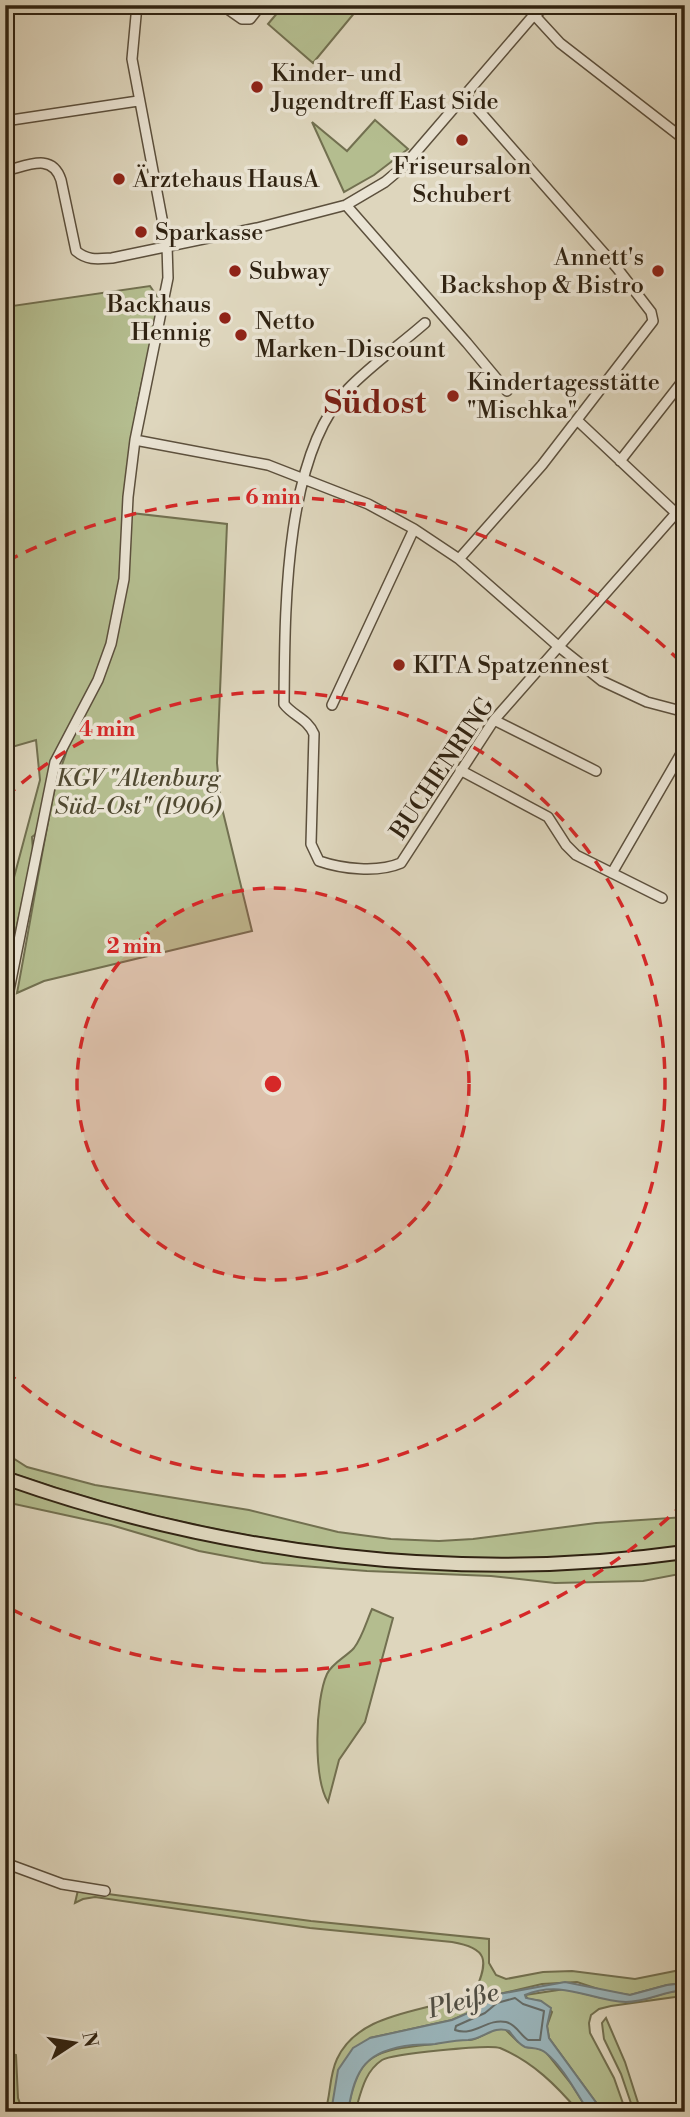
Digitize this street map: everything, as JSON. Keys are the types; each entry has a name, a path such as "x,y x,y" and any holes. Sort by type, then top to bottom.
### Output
{"highway":[{"path":"5,1478 63,1498 157,1523 251,1543 353,1556 458,1563 563,1562 685,1552"}],"street":[{"path":"5,1010 10,996 55,762 98,680 111,644 124,579 128,496 135,440 165,303 168,278 167,246 132,59 137,5"},
{"path":"222,5 242,19 250,19 261,5"},
{"path":"525,5 560,43 685,140"},
{"path":"5,171 45,162 52,164 61,180 76,251 84,258 93,260 257,228 346,205 385,182 404,166 533,16 548,5"},
{"path":"459,559 578,421 653,321 651,312 617,268 466,96"},
{"path":"5,121 138,101"},
{"path":"346,205 507,391"},
{"path":"5,274 9,289"},
{"path":"303,478 324,422 347,390 425,323"},
{"path":"621,461 685,379"},
{"path":"578,421 677,514"},
{"path":"135,440 268,466 368,504 459,559 602,681 647,702 685,712"},
{"name":"BUCHENRING","path":"303,478 291,550 285,623 284,704 302,717 314,734 311,844 319,861 333,866 378,868 401,863 494,720 685,503"},
{"path":"332,705 414,530"},
{"path":"494,720 596,771"},
{"path":"612,873 683,752 685,736"},
{"path":"460,770 548,817 566,845 576,855 662,898"},
{"path":"5,1863 62,1884 105,1891"}],"green space":[{"path":"284,5 361,5 313,63 268,24"},
{"path":"375,120 408,149 374,175 344,192 312,122 347,151"},
{"name":"KGV \"Altenburg Süd-Ost\" (1906)","path":"150,286 162,304 137,407 123,512 227,524 217,763 221,804 252,931 44,981 17,993 50,813 67,751 68,737 67,730 54,758 37,833 32,837 33,851 5,982 5,911 40,780 36,740 5,749 5,307"},
{"path":"5,1453 27,1467 95,1485 249,1510 338,1532 391,1539 439,1541 596,1523 685,1517 685,1546 599,1555 513,1558 427,1556 341,1549 255,1537 170,1519 87,1497 5,1471"},
{"path":"5,1484 90,1512 176,1534 307,1557 380,1564 522,1567 576,1567 685,1558 685,1573 643,1581 555,1583 491,1576 263,1563 199,1551 111,1525 5,1502"},
{"path":"372,1609 393,1618 365,1722 339,1760 328,1802 320,1776 317,1739 323,1686 329,1670 357,1644"},
{"path":"78,1890 311,1921 489,1939 489,1963 496,1975 506,1979 543,1972 572,1971 635,1979 685,1969 685,1983 630,1995 604,1991 577,1982 542,1984 499,1994 482,2007 452,2020 370,2038 333,2102 331,2112 325,2112 334,2065 355,2035 381,2021 475,1992 483,1964 479,1952 452,1942 310,1928 95,1897 75,1903"},
{"path":"565,1989 602,1998 645,1999 685,1990 683,1994 675,1997 611,2006 599,2009 591,2015 590,2033 614,2078 626,2112 603,2112 549,2038 547,2026 552,2012 541,2001 528,1999 525,1995"},
{"path":"606,2018 625,2062 641,2112 634,2112 621,2074 604,2039 602,2023"},
{"path":"495,2029 505,2029 518,2042 545,2051 589,2112 579,2112 553,2084 523,2060 500,2048 492,2047 460,2048 382,2060 367,2077 355,2112 348,2112 357,2076 373,2057 384,2052 454,2039 470,2040"},
{"path":"5,2052 16,2055 18,2098 23,2112 5,2112"}],"water":[{"path":"565,1982 630,1995 685,1983 685,1990 634,2002 613,2001 552,1989 525,1995 526,1998 541,2001 551,2008 547,2026 549,2038 603,2112 589,2112 564,2073 546,2053 523,2046 509,2031 498,2030 474,2039 413,2045 384,2051 366,2064 359,2073 348,2112 331,2112 338,2070 353,2048 370,2038 452,2020 482,2007 499,1994"}],"place":[{"name":"Kinder- und Jugendtreff East Side","path":"257,87"},
{"name":"Friseursalon Schubert","path":"462,140"},
{"name":"Ärztehaus HausA","path":"119,179"},
{"name":"Sparkasse","path":"141,232"},
{"name":"Subway","path":"235,271"},
{"name":"Annett's Backshop & Bistro","path":"658,271"},
{"name":"Backhaus Hennig","path":"225,318"},
{"name":"Netto Marken-Discount","path":"241,335"},
{"name":"Kindertagesstätte \"Mischka\"","path":"453,396"},
{"name":"KITA Spatzennest","path":"399,665"}],"district":[{"name":"Südost","path":"375,402"}],"water label":[{"name":"Pleiße","path":"463,2000"}]}
